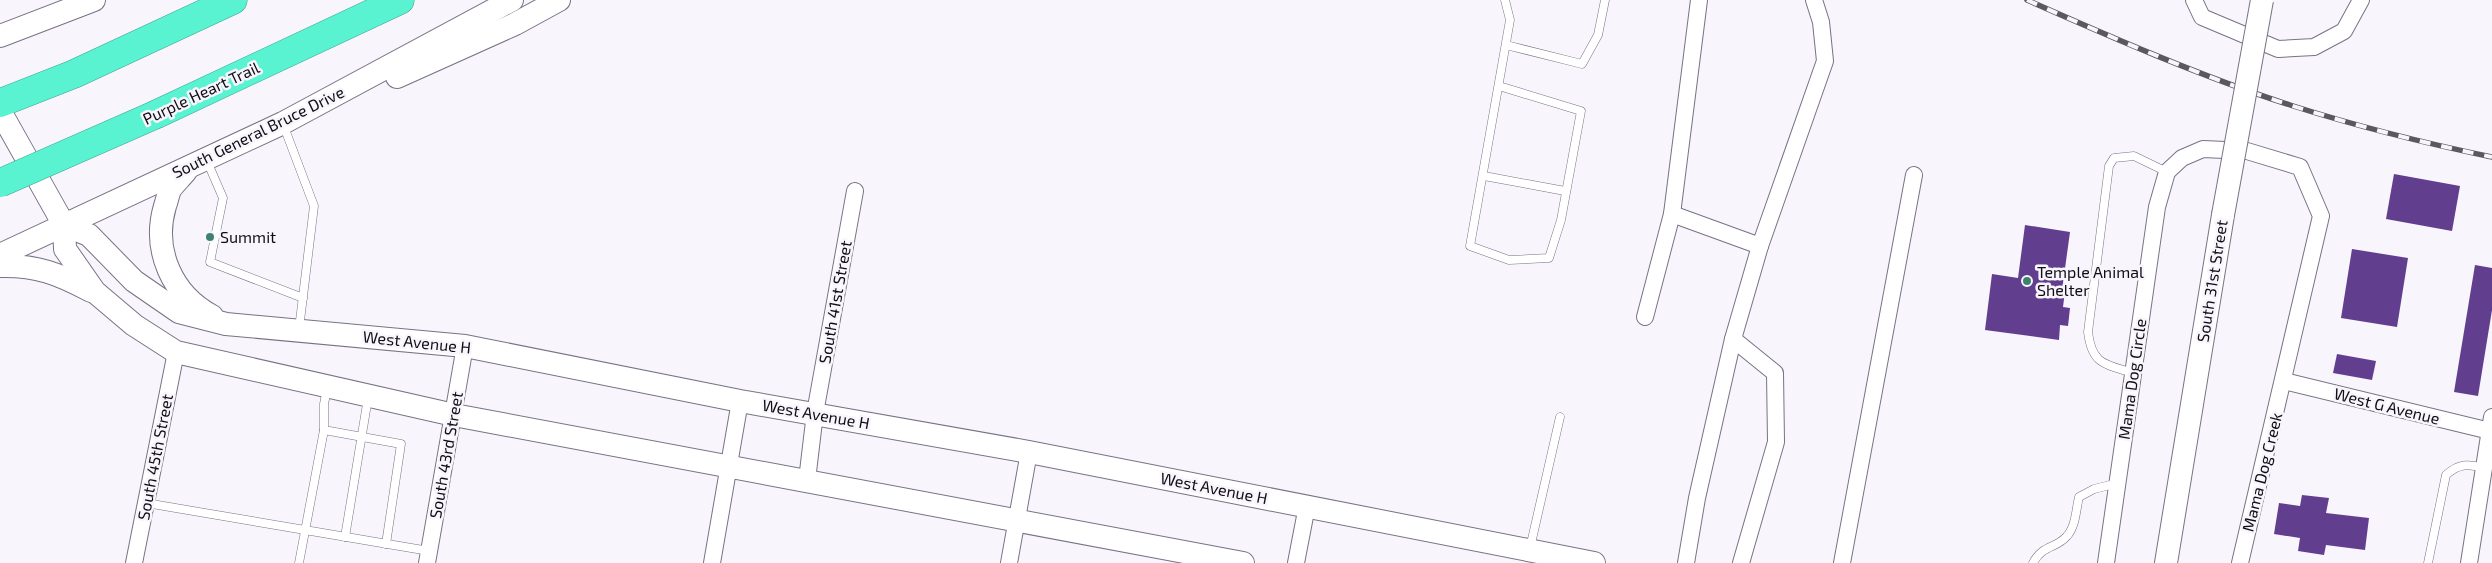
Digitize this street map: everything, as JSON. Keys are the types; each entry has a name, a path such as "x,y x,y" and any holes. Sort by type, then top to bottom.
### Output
{"highway":[{"path":"0,103 74,74 233,0"},
{"name":"Purple Heart Trail","path":"0,183 157,114 400,0"}],"main road":[{"path":"46,19 82,0"},
{"path":"0,36 94,0"},
{"name":"South General Bruce Drive","path":"0,255 282,123 512,0"},
{"path":"282,123 405,74 515,24 559,0"},
{"name":"South 31st Street","path":"2166,563 2223,215 2262,0"},
{"path":"0,111 64,225 65,249 95,292"},
{"path":"198,163 170,190 161,221 162,254 175,284 197,308 226,324"},
{"name":"West Avenue H","path":"64,225 89,235 134,281 179,312 226,324 465,346 740,401 1029,452 1589,563"},
{"path":"0,266 26,266 60,274 95,292 134,325 176,352 454,415 1243,563"}],"street":[{"path":"1645,317 1672,214 1699,0"},
{"path":"1686,563 1697,498 1734,339 1760,246 1825,61 1821,22 1814,0"},
{"path":"2194,0 2202,18 2278,49 2314,47 2344,31 2361,0"},
{"path":"2167,172 2182,158 2204,149 2247,151 2300,167 2321,216 2284,381"},
{"name":"Mama Dog Circle","path":"2106,563 2157,207 2167,172"},
{"path":"1842,563 1914,175"},
{"name":"South 41st Street","path":"807,480 815,413 855,191"},
{"path":"1672,214 1760,246"},
{"path":"1734,339 1776,373 1776,442 1741,563"},
{"name":"South 43rd Street","path":"428,557 465,346"},
{"name":"South 45th Street","path":"134,563 176,352"},
{"name":"West G Avenue","path":"2284,381 2491,424"},
{"name":"Mama Dog Creek","path":"2240,563 2284,381"},
{"path":"712,563 740,401"},
{"path":"2469,563 2491,424"},
{"path":"1008,563 1029,452"},
{"path":"1296,563 1307,506"}],"lane":[{"path":"1499,86 1581,111 1561,220 1549,258 1510,260 1470,246 1484,176 1499,86 1506,45 1510,20 1505,0"},
{"path":"1506,45 1582,64 1598,36 1605,0"},
{"path":"282,123 314,206 299,331"},
{"path":"2133,373 2101,363 2094,356 2088,332 2109,166 2114,158 2134,156 2167,172"},
{"path":"198,163 223,198 210,262 303,298"},
{"path":"1484,176 1565,191"},
{"path":"299,563 324,430 324,404 328,386"},
{"path":"345,537 360,437 369,396"},
{"path":"1530,550 1560,417"},
{"path":"324,430 401,444 386,544"},
{"path":"2428,563 2446,475 2454,467 2487,458"},
{"path":"2033,563 2038,553 2067,537 2074,523 2079,497 2094,489 2118,483"},
{"path":"146,503 386,544 428,557"}],"building":[{"path":"2394,174 2460,186 2452,231 2386,219"},
{"name":"Temple Animal Shelter","path":"2025,225 2070,232 2063,283 2066,283 2063,307 2070,308 2068,326 2060,325 2059,340 1985,330 1992,274 2018,278"},
{"path":"2352,249 2408,258 2397,327 2341,318"},
{"path":"2475,265 2492,268 2492,310 2478,396 2454,392"},
{"path":"2337,354 2376,361 2372,380 2333,373"},
{"path":"2302,495 2329,498 2326,513 2369,518 2365,550 2326,545 2324,555 2298,551 2300,538 2274,534 2279,503 2300,506"}],"railway":[{"path":"2027,0 2157,56 2256,94 2365,127 2492,157"}],"place":[{"name":"Summit","path":"210,237"},
{"name":"Temple Animal Shelter","path":"2027,281"}]}
